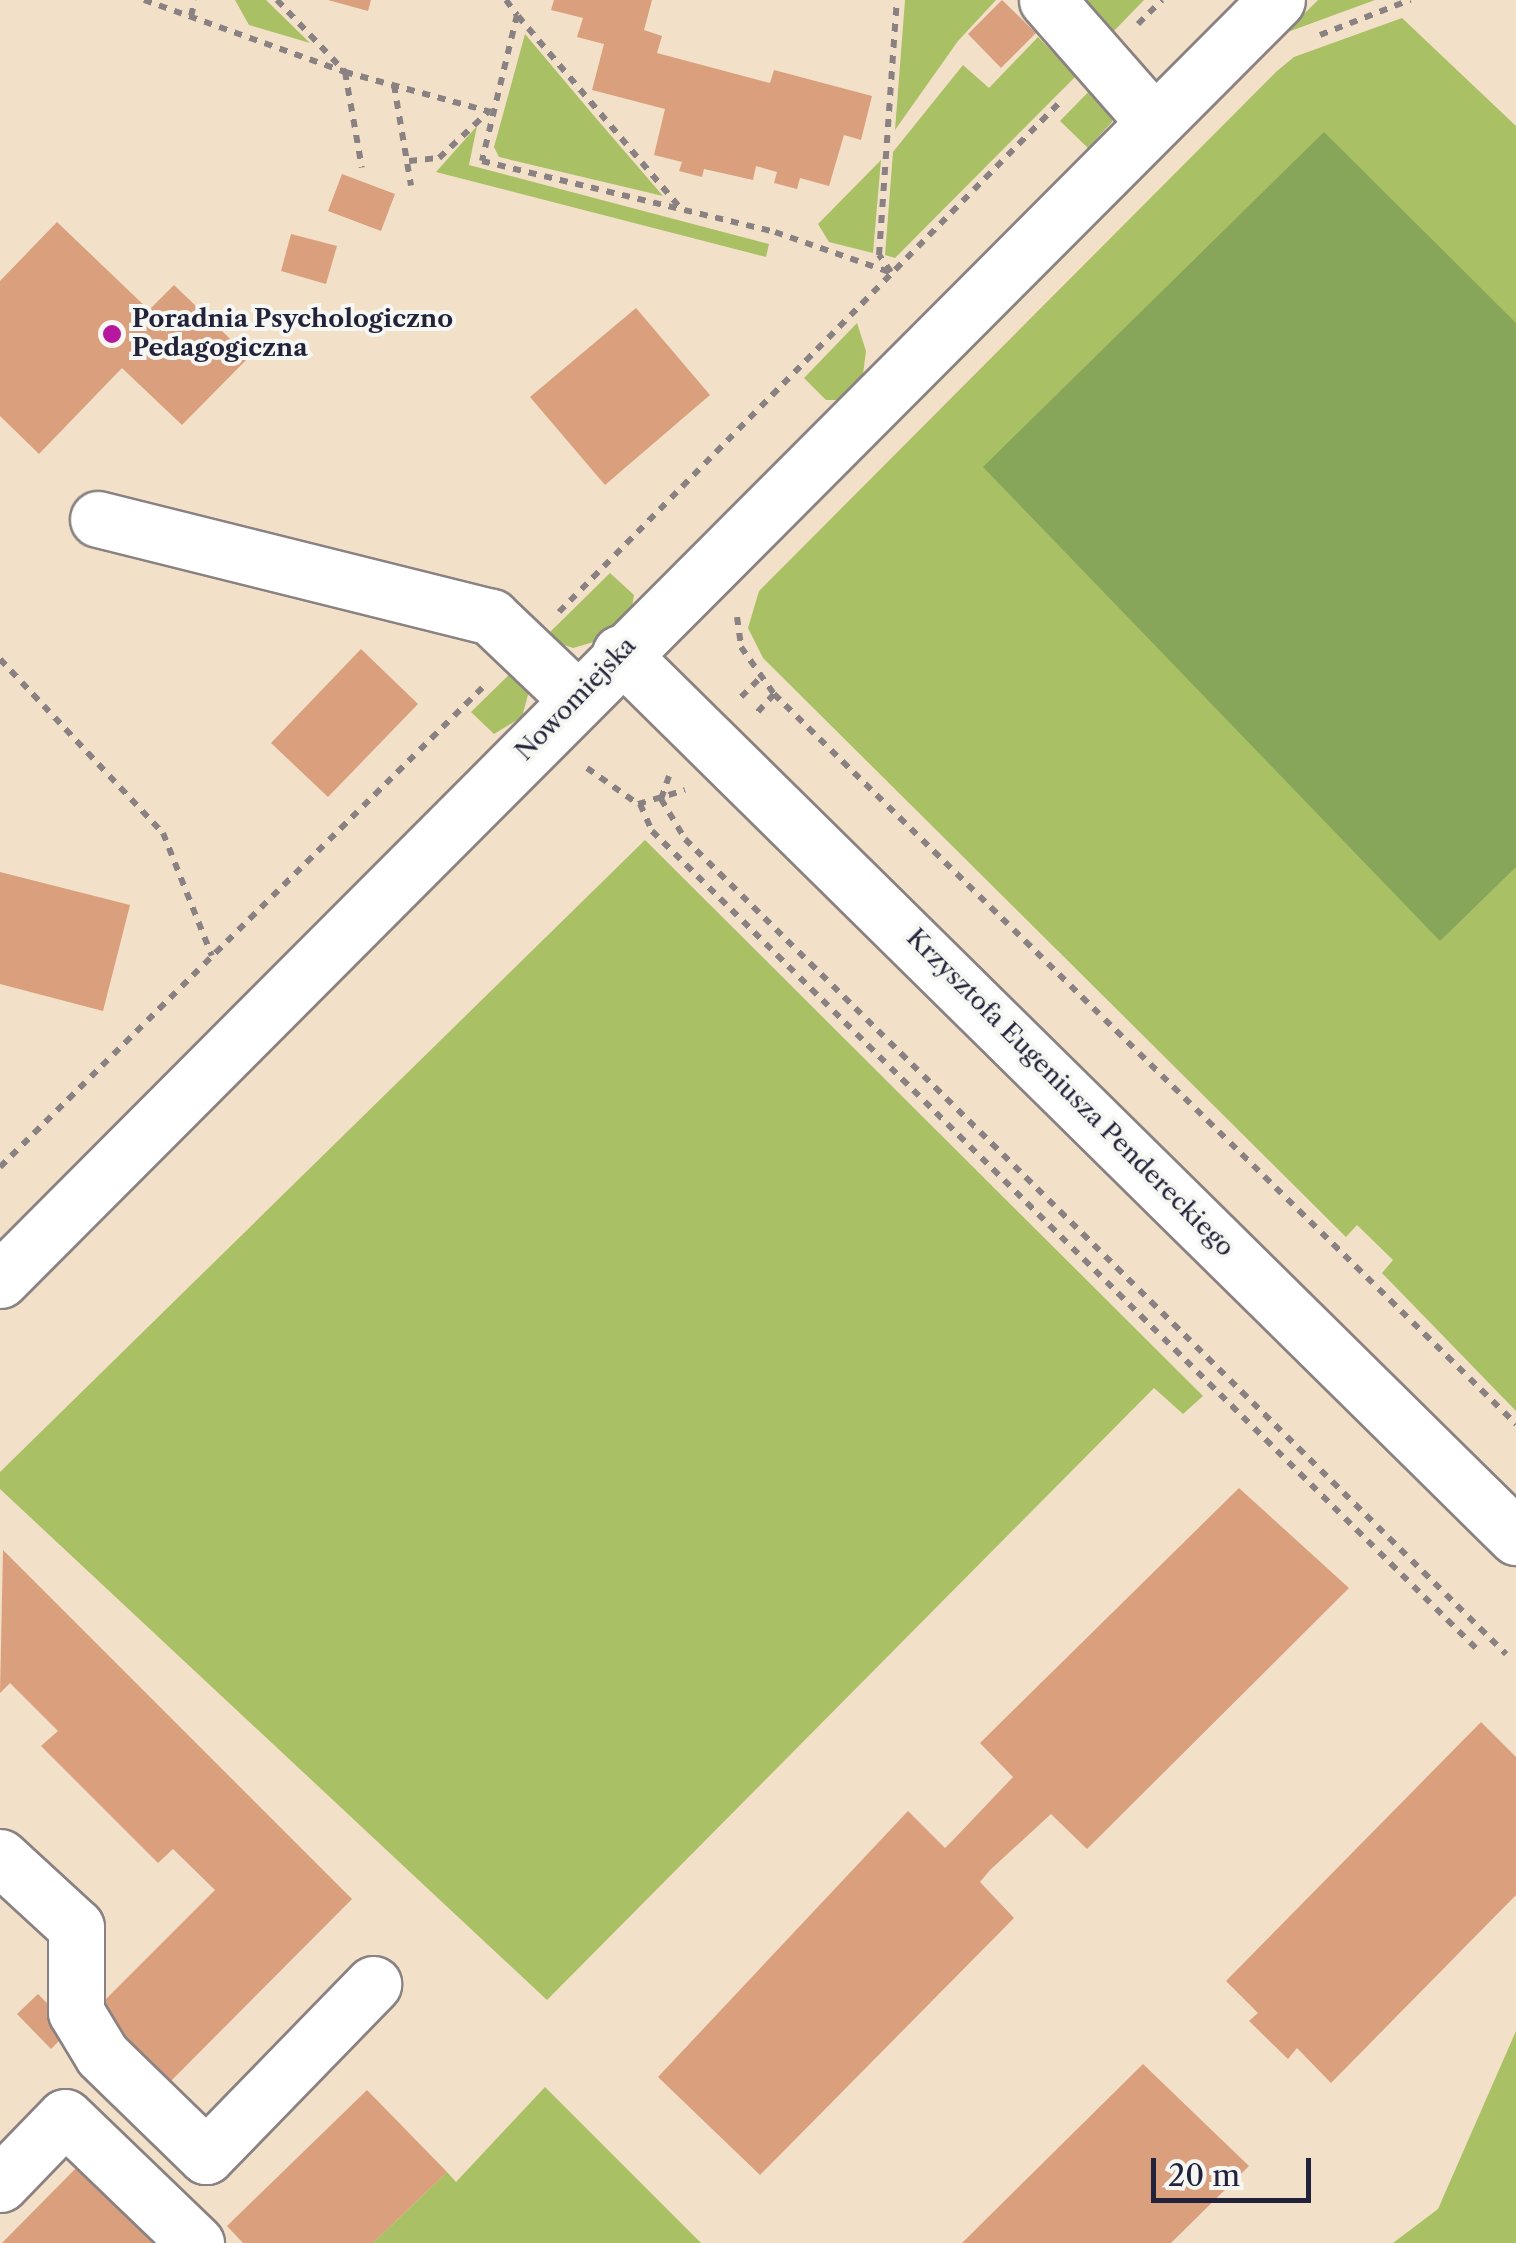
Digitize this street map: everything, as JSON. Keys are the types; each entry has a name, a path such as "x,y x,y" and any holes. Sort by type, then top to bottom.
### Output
{"street":[{"path":"1047,0 1154,122"},
{"name":"Nowomiejska","path":"0,1280 620,653 1276,0"},
{"path":"98,519 490,617 577,699"},
{"name":"Krzysztofa Eugeniusza Pendereckiego","path":"620,653 1516,1537"},
{"path":"0,1857 76,1927 76,2012 102,2055 206,2156 373,1984"},
{"path":"0,2184 65,2117 196,2243"}],"path":[{"path":"144,0 345,72 490,112"},
{"path":"191,16 196,0"},
{"path":"277,0 345,72 362,168"},
{"path":"506,0 681,209"},
{"path":"892,273 879,254 897,0"},
{"path":"0,1167 523,647 1162,0"},
{"path":"517,15 490,112 482,161 681,209 892,273"},
{"path":"394,86 410,186"},
{"path":"409,161 439,158 490,112"},
{"path":"0,660 163,832 212,956"},
{"path":"759,678 670,771 661,799 685,839 1506,1654"},
{"path":"774,694 1516,1424"},
{"path":"680,796 638,804 652,832 1476,1648"}],"green space":[{"path":"235,0 266,0 310,43 249,25"},
{"path":"905,0 996,0 958,41 895,130"},
{"path":"1077,0 1144,0 1112,33"},
{"path":"1318,0 1375,0 1285,33"},
{"path":"1402,18 1516,126 1516,1411 1382,1273 1393,1260 1357,1225 1346,1237 763,658 748,628 759,591 1277,71 1294,57"},
{"path":"525,34 663,196 499,157 494,147"},
{"path":"1038,37 1076,76 895,258 885,255 893,152 963,65 989,88"},
{"path":"1099,81 1114,109 1112,122 1088,148 1060,121"},
{"path":"477,126 469,165 769,244 766,257 436,172"},
{"path":"1324,132 1516,323 1516,867 1440,941 983,467"},
{"path":"881,160 873,253 829,242 818,224"},
{"path":"857,323 866,351 863,374 837,400 826,400 804,378"},
{"path":"610,573 634,595 632,607 597,641 573,648 544,638"},
{"path":"521,663 529,691 522,717 494,734 471,712"},
{"path":"645,840 1203,1396 1183,1414 1154,1388 547,2000 0,1489 0,1472"},
{"path":"1516,2031 1516,2243 1393,2243 1438,2209"},
{"path":"545,2087 701,2243 373,2243 447,2172 456,2182"}],"building":[{"path":"328,0 371,0 368,11"},
{"path":"554,0 652,0 644,30 662,36 657,53 770,83 774,70 872,96 861,140 844,135 829,186 800,178 797,189 774,183 777,172 756,166 753,180 704,169 702,177 679,171 682,162 654,155 665,109 592,90 604,44 577,37 583,18 551,10"},
{"path":"1002,0 1036,33 1001,68 968,34"},
{"path":"342,174 395,194 381,231 328,211"},
{"name":"Poradnia Psychologiczno Pedagogiczna","path":"57,222 149,310 174,285 249,357 182,425 122,368 39,454 0,416 0,281"},
{"path":"291,234 337,246 326,284 281,271"},
{"path":"636,308 710,395 605,485 530,397"},
{"path":"361,649 418,704 328,797 271,743"},
{"path":"0,872 130,905 103,1011 0,984"},
{"path":"1239,1488 1349,1588 1087,1849 1051,1814 990,1870 980,1882 1014,1918 760,2175 658,2077 908,1811 945,1848 955,1838 1013,1777 980,1743"},
{"path":"3,1550 352,1899 169,2083 95,2010 215,1890 173,1849 158,1863 41,1746 58,1731 10,1683 0,1693"},
{"path":"1481,1722 1516,1757 1516,1895 1331,2083 1297,2048 1288,2059 1249,2021 1258,2013 1226,1981"},
{"path":"38,1994 72,2028 51,2049 17,2014"},
{"path":"1143,2064 1249,2166 1171,2243 962,2243"},
{"path":"367,2090 447,2172 373,2243 243,2243 227,2226"},
{"path":"78,2166 156,2243 2,2243"}],"place":[{"name":"Poradnia Psychologiczno Pedagogiczna","path":"112,334"}]}
